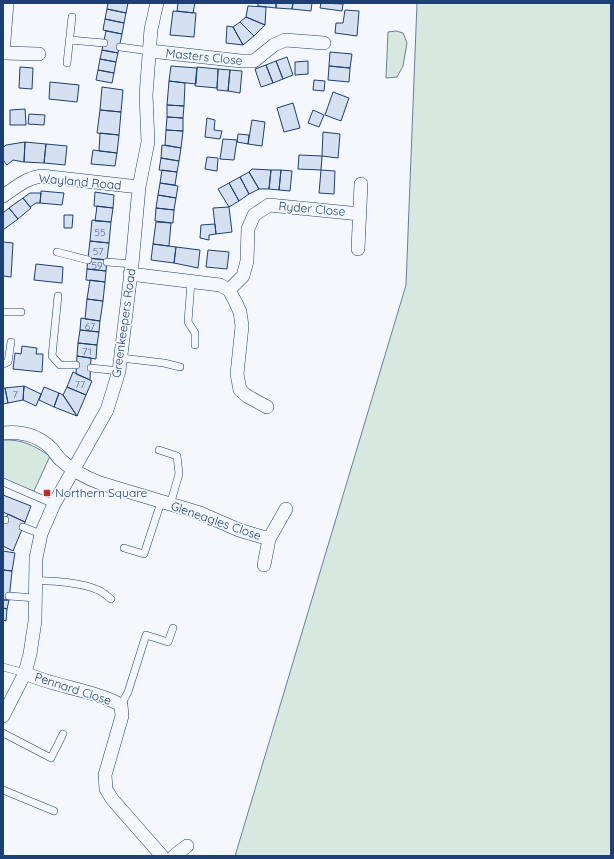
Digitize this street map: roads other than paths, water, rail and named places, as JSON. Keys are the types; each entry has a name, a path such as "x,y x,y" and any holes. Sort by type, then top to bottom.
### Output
{"street":[{"path":"7,3 3,53 39,54"},
{"name":"Greenkeepers Road","path":"3,716 25,673 30,654 35,621 36,558 41,534 54,504 107,410 120,364 139,187 148,142 146,95 151,29 157,3"},
{"name":"Masters Close","path":"150,51 254,61 274,46 285,40 324,44"},
{"name":"Wayland Road","path":"3,196 23,181 41,176 139,187"},
{"name":"Ryder Close","path":"358,250 361,184"},
{"name":"Ryder Close","path":"229,290 243,276 247,261 248,229 254,215 269,205 360,214"},
{"path":"131,269 191,282 220,285 229,290 238,306 242,326 237,374 240,390 247,396 267,407"},
{"name":"Gleneagles Close","path":"3,432 30,434 50,448 62,461 74,470 100,483 200,513 239,530 269,539"},
{"name":"Gleneagles Close","path":"264,565 269,539 286,509"},
{"name":"Pennard Close","path":"25,673 40,680 109,699 121,705 122,716 106,775 106,789 112,799 162,856"},
{"path":"174,856 187,846"}],"lane":[{"path":"67,63 72,17"},
{"path":"70,40 104,43"},
{"path":"120,47 150,51"},
{"path":"57,252 88,260"},
{"path":"107,262 131,269"},
{"path":"191,282 188,322 195,332 195,345"},
{"path":"58,296 52,356 60,365 76,366"},
{"path":"3,312 21,312"},
{"path":"3,364 8,362 10,342"},
{"path":"91,368 120,364 164,362 180,367"},
{"path":"124,548 144,554 179,474 177,456 159,450"},
{"path":"3,482 54,504"},
{"path":"23,527 41,534"},
{"path":"35,581 79,585 97,590 112,599"},
{"path":"9,596 36,598"},
{"name":"Pennard Close","path":"121,705 128,692 146,635 168,642 173,628"},
{"path":"3,667 25,673"},
{"path":"3,733 51,758 63,734"},
{"path":"3,790 54,811"}],"place":[{"name":"Northern Square","path":"47,493"}]}
